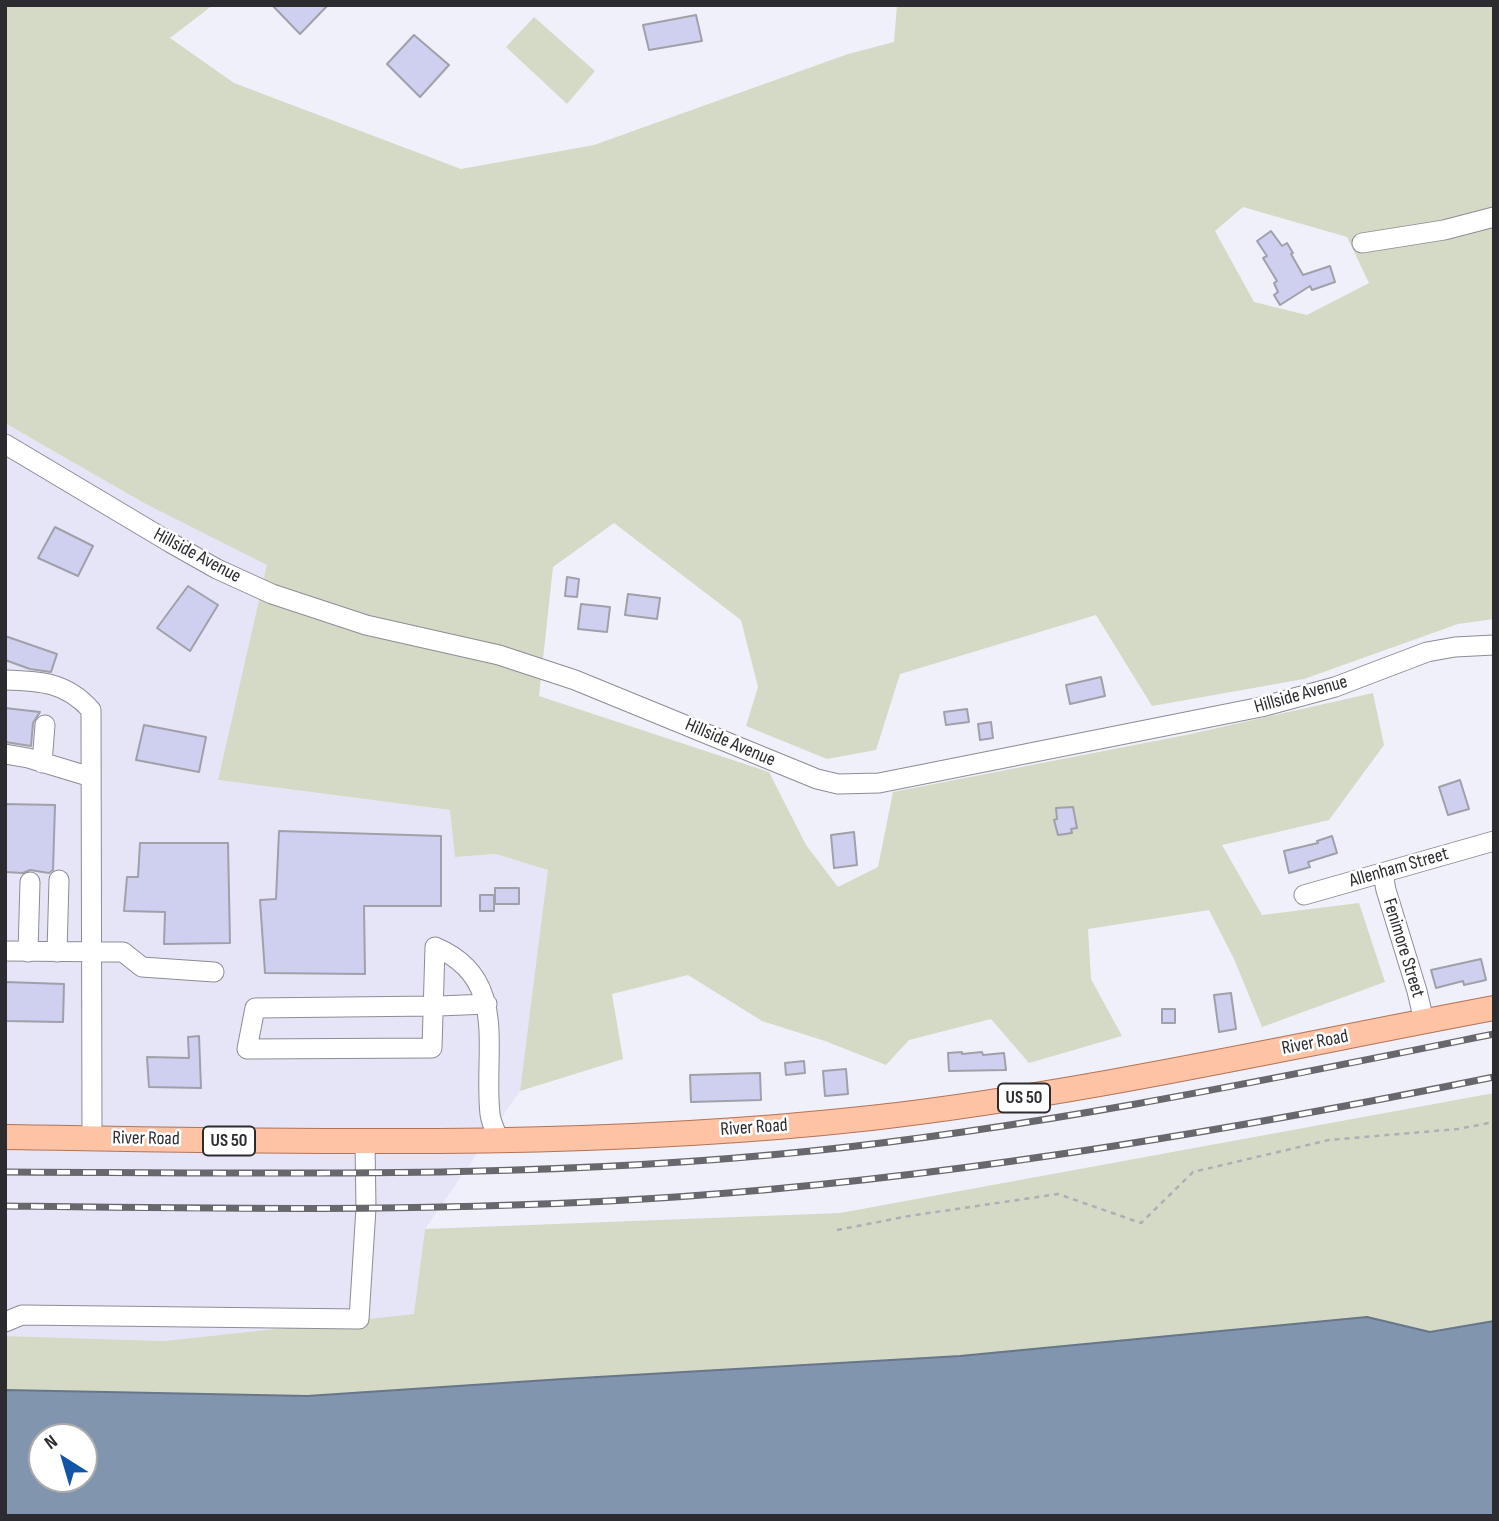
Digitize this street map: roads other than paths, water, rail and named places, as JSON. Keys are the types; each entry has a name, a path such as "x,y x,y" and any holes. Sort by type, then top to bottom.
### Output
{"main road":[{"name":"River Road","path":"5,1137 365,1142 499,1140 731,1130 867,1119 999,1102 1137,1079 1494,1008"}],"street":[{"path":"1362,243 1444,230 1494,217"},
{"name":"Hillside Avenue","path":"5,444 171,543 218,569 272,593 355,621 499,655 575,680 817,779 838,784 879,783 1261,707 1335,687 1427,652 1494,645"},
{"path":"5,680 37,681 60,687 79,696 91,710 92,1138"},
{"path":"42,762 45,725"},
{"path":"5,754 91,777"},
{"name":"Allenham Street","path":"1304,895 1494,841"},
{"name":"Fenimore Street","path":"1384,874 1386,890 1418,991 1424,1021"},
{"path":"57,953 60,880"},
{"path":"27,952 30,882"},
{"path":"487,1004 434,1006 255,1008 247,1049 432,1048 434,1006 435,947 448,952 463,964 478,981 487,1004 490,1036 490,1117 499,1140"},
{"path":"5,951 123,952 142,967 214,972"},
{"path":"11,1314 359,1319 366,1208 365,1142"}],"water":[{"path":"1367,1317 1430,1332 1494,1321 1494,1516 5,1516 5,1390 307,1396 960,1356"}],"railway":[{"path":"5,1172 308,1173 509,1170 710,1160 811,1151 1068,1116 1494,1034"},
{"path":"5,1206 457,1207 728,1193 1017,1161 1208,1131 1494,1077"}]}
